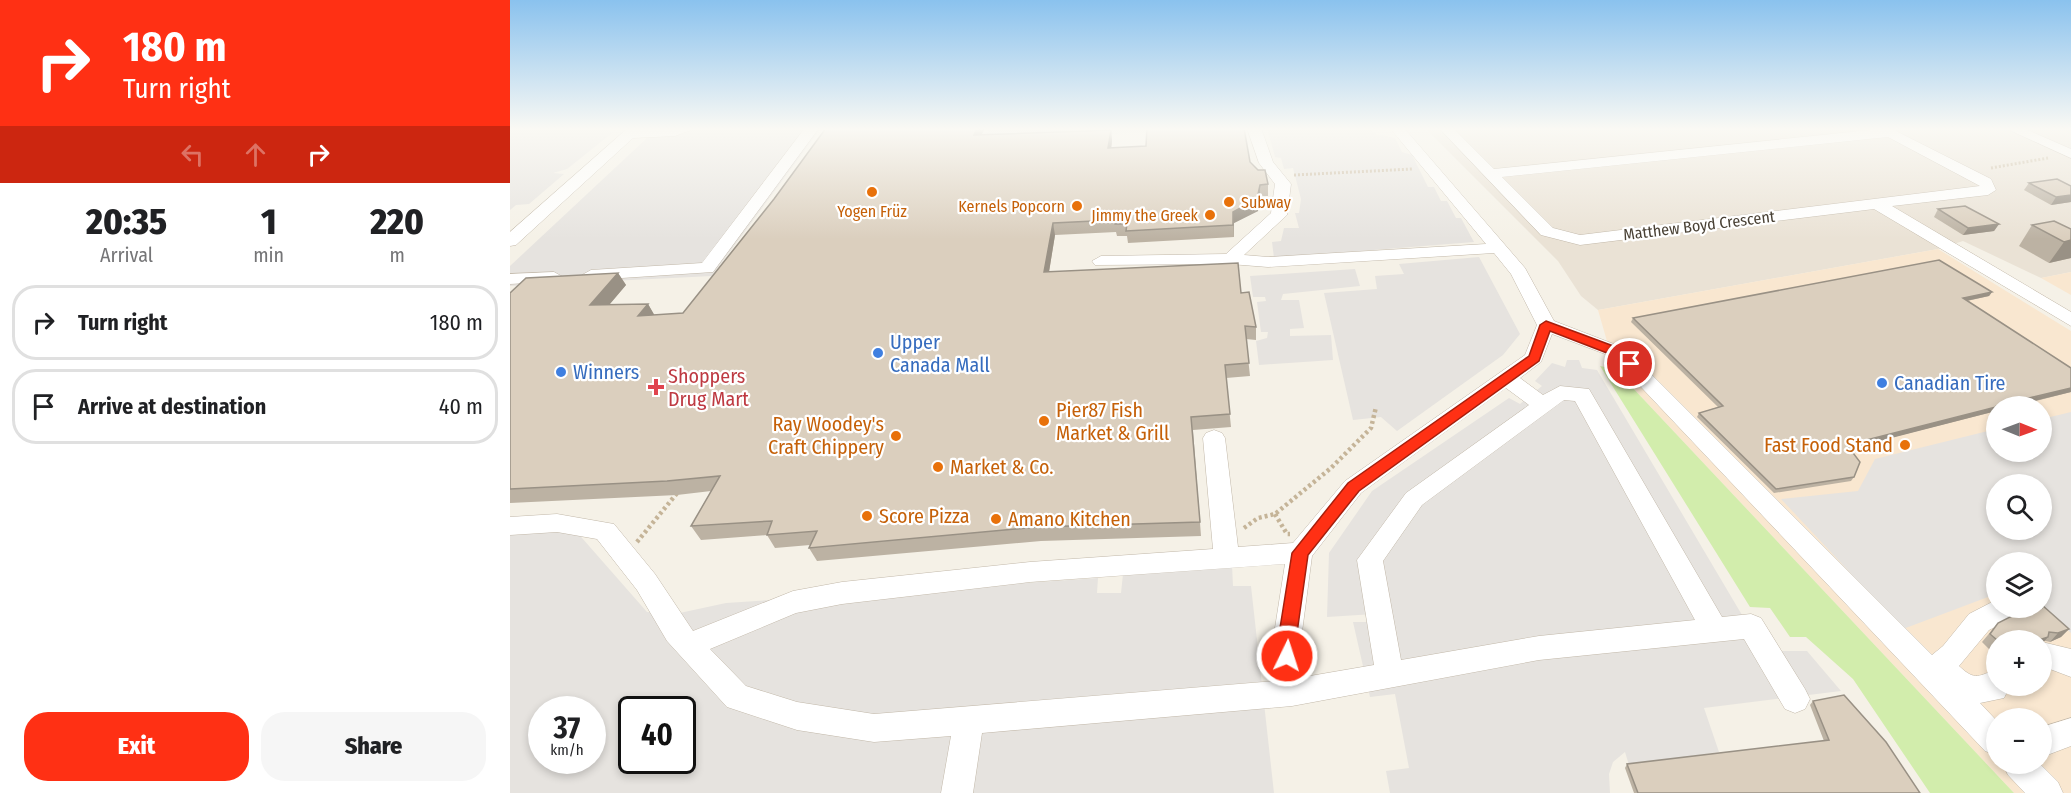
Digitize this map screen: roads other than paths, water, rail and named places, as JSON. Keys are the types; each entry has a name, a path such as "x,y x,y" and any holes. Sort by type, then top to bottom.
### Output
{"street":[{"path":"512,233 531,222 596,165"},
{"path":"510,279 707,268 784,165"},
{"path":"1230,260 1279,215 1283,184 1268,165"},
{"path":"1428,165 1520,272 1546,325 1612,350 1630,364 1986,731"},
{"name":"Matthew Boyd Crescent","path":"1483,165 1547,232 1580,240 1988,190 1986,182 1953,165"},
{"path":"1492,174 1572,165"},
{"path":"1877,204 2071,320"},
{"path":"1101,261 1268,262 1499,248"},
{"path":"1292,693 1286,647 1300,553 1353,487 1534,358 1546,325"},
{"path":"1507,378 1542,405"},
{"path":"1390,676 1370,560 1414,499 1560,393 1582,394 1714,629"},
{"path":"1214,438 1225,546"},
{"path":"510,526 557,523 605,531 646,582 677,633 737,697 797,716 874,728 968,722 1292,693 1539,648 1751,626 1795,699"},
{"path":"688,645 793,602 842,592 1225,546 1300,553"},
{"path":"1986,691 1964,687 1945,669 1943,661 1953,655 1979,622 1987,618"},
{"path":"2052,656 2071,664"},
{"path":"957,793 968,722"},
{"path":"2052,739 2071,732"},
{"path":"2029,774 2048,793"}],"place":[{"name":"Yogen Früz","path":"872,192"},
{"name":"Subway","path":"1229,202"},
{"name":"Kernels Popcorn","path":"1077,206"},
{"name":"Jimmy the Greek","path":"1210,215"},
{"name":"Upper Canada Mall","path":"878,353"},
{"name":"Winners","path":"561,372"},
{"name":"Canadian Tire","path":"1882,383"},
{"name":"Shoppers Drug Mart","path":"656,387"},
{"name":"Pier87 Fish Market & Grill","path":"1044,421"},
{"name":"Ray Woodey's Craft Chippery","path":"896,436"},
{"name":"Fast Food Stand","path":"1905,445"},
{"name":"Market & Co.","path":"938,467"},
{"name":"Score Pizza","path":"867,516"},
{"name":"Amano Kitchen","path":"996,519"}]}
